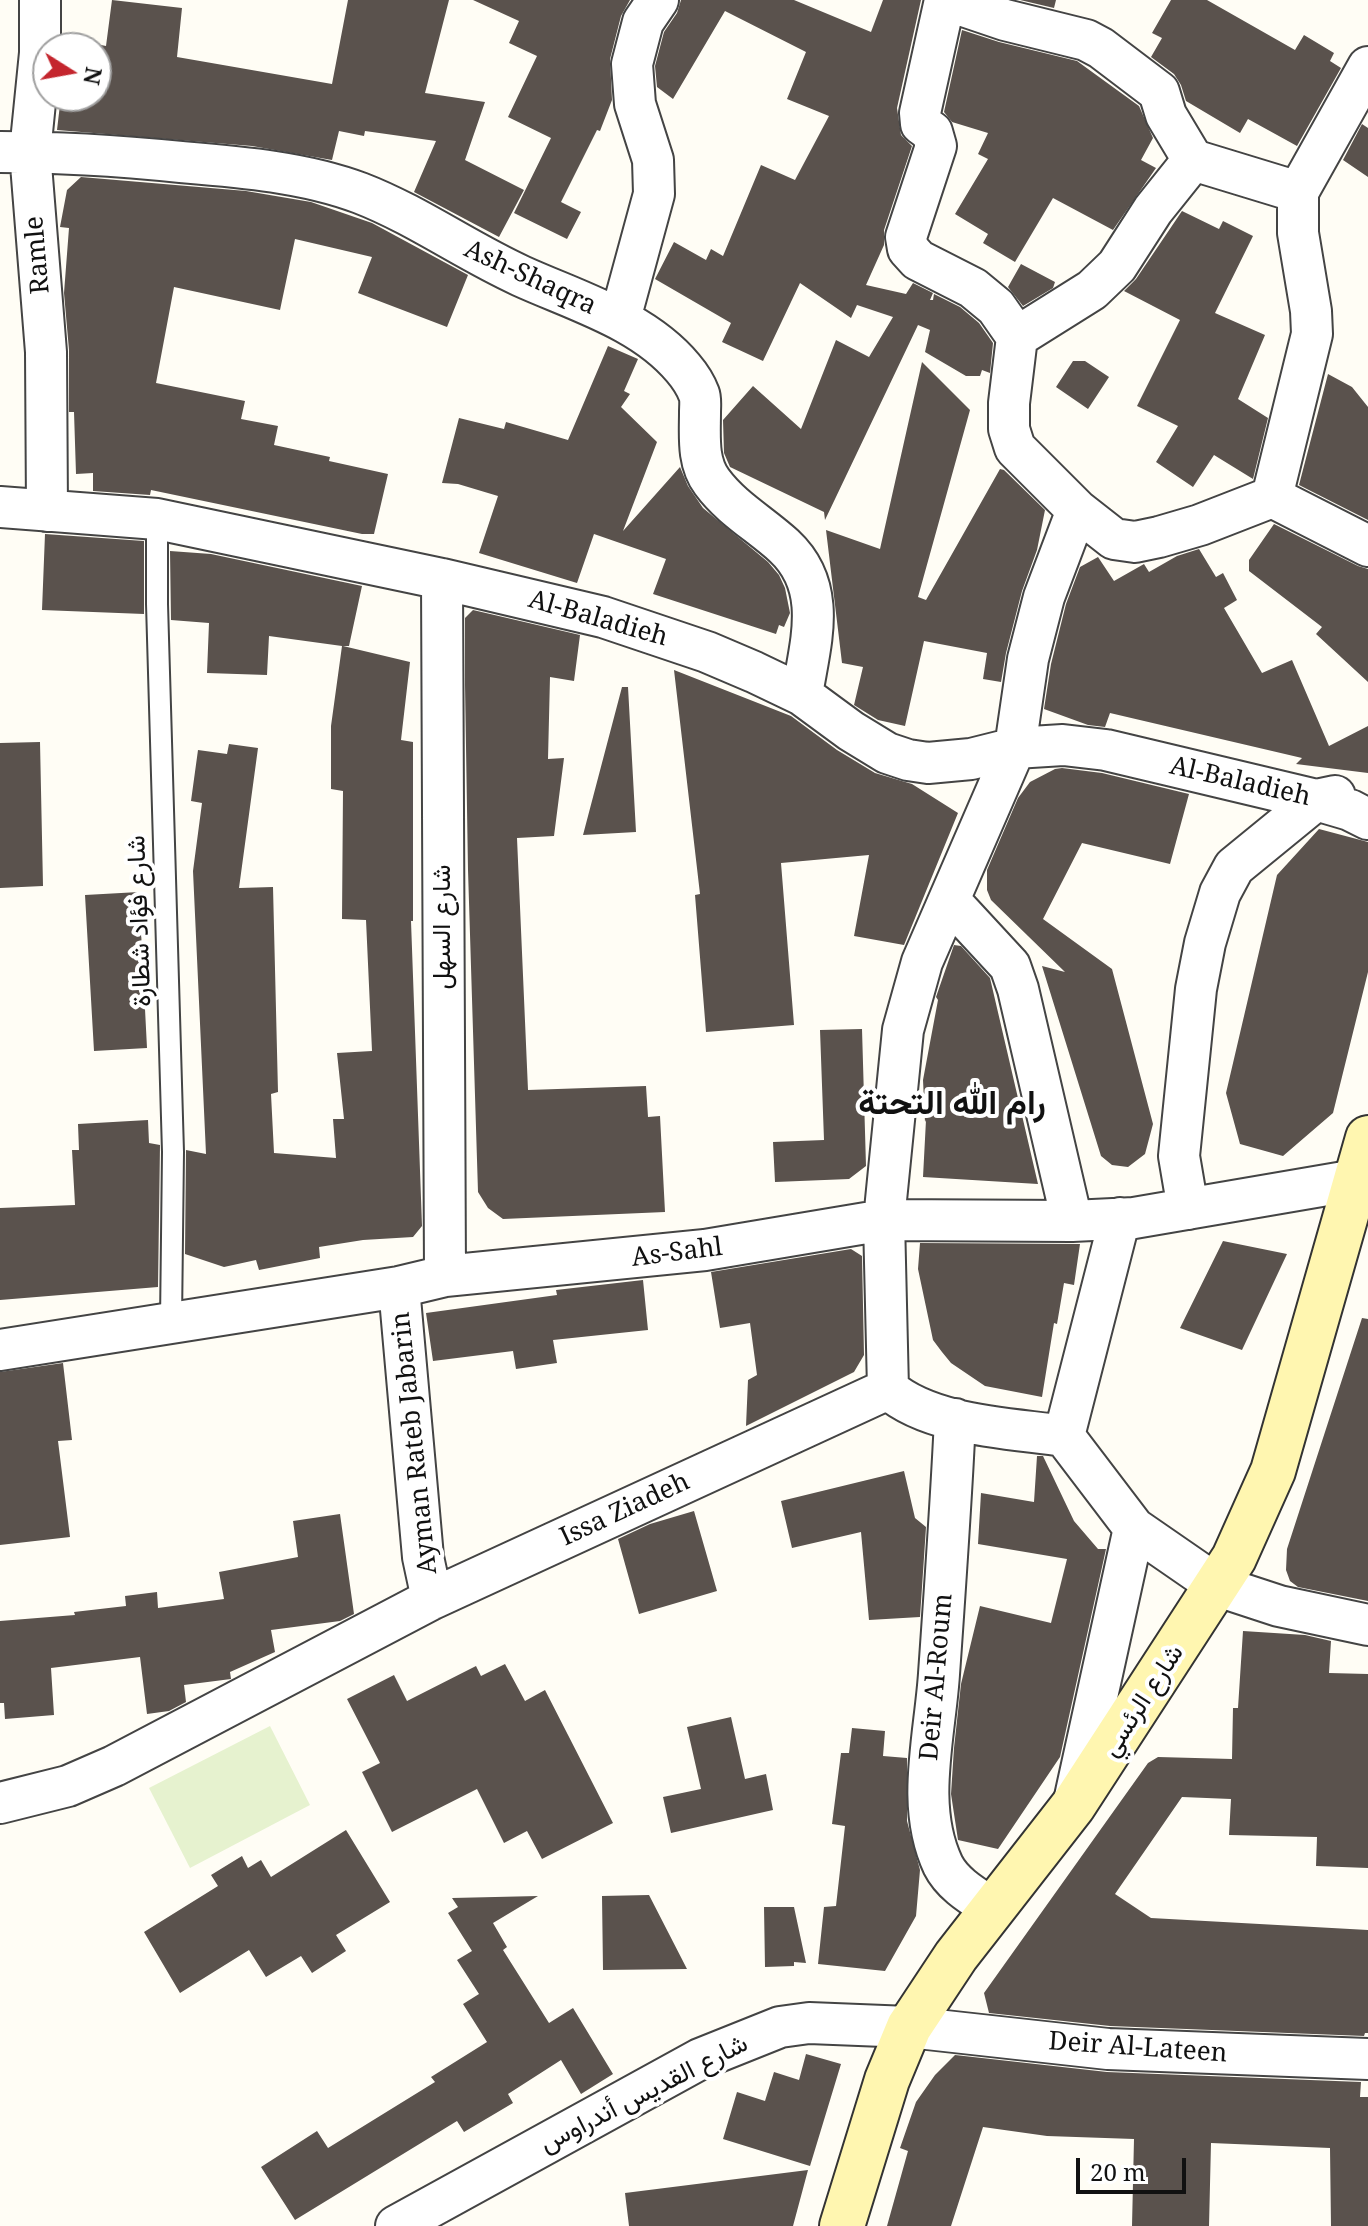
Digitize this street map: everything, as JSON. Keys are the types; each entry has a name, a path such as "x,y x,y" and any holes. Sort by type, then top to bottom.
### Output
{"main road":[{"name":"شارع الرئسي","path":"842,2226 887,2080 909,2027 956,1956 1073,1806 1218,1586 1248,1530 1273,1471 1363,1170"}],"street":[{"name":"Ramle","path":"40,0 40,53 15,152 46,352 47,511"},
{"path":"620,319 654,194 653,160 635,104 632,64 643,22 658,0"},
{"path":"1298,192 1193,160 1166,115 1159,92 1101,48 1086,40 1005,20 946,0 920,113 921,124 932,132 936,146 906,237 908,249 918,260 973,288 996,307 1017,337 1009,403 1009,429 1015,448 1077,510 1114,539 1135,542 1200,525 1272,497 1368,546"},
{"path":"1272,497 1312,334 1298,233 1298,192 1368,67"},
{"name":"Ash-Shaqra","path":"15,152 89,154 237,166 317,180 401,210 460,246 620,319 683,368 700,395 701,456 710,479 732,505 785,547 805,577 815,614 802,695"},
{"path":"1017,337 1080,298 1117,266 1153,210 1193,160"},
{"name":"Al-Baladieh","path":"0,507 157,519 442,579 603,617 707,652 802,695 851,731 887,753 908,760 928,763 971,759 1015,748 1063,745 1106,750 1316,800 1368,819"},
{"path":"1077,510 1044,597 1028,659 1015,748 922,962 903,1030 884,1220 888,1389 908,1404 955,1419 1064,1436 1134,1528 1218,1586 1279,1606 1368,1625"},
{"name":"شارع السهل","path":"442,579 445,1276"},
{"path":"1188,1209 1179,1156 1196,989 1205,943 1220,893 1234,867 1316,800 1368,790"},
{"path":"949,900 1010,966 1072,1221"},
{"name":"As-Sahl","path":"0,1350 399,1287 445,1276 646,1258 884,1220 1072,1221 1120,1218 1188,1209 1363,1170"},
{"path":"1064,1436 1120,1218"},
{"name":"Ayman Rateb Jabarin","path":"399,1287 423,1557 432,1599"},
{"name":"Issa Ziadeh","path":"0,1803 68,1786 114,1766 432,1599 888,1389"},
{"name":"Deir Al-Roum","path":"955,1419 938,1703 927,1787 933,1832 945,1868 961,1888 993,1909"},
{"path":"1073,1806 1134,1528"},
{"name":"شارع القديس أندراوس","path":"396,2226 700,2059 780,2027 809,2023 909,2027"},
{"name":"Deir Al-Lateen","path":"909,2027 1108,2049 1368,2059"}],"lane":[{"name":"شارع فؤاد شطارة","path":"157,519 173,1152 171,1321"}],"green space":[{"path":"270,1726 310,1805 190,1868 149,1788"}],"building":[{"path":"112,0 182,8 177,57 332,84 348,0 449,0 425,93 485,102 465,160 524,190 499,237 414,192 436,141 365,131 364,136 339,131 332,160 252,146 57,130 59,112 112,112 112,32 108,32"},
{"path":"473,0 630,0 621,16 610,59 612,100 600,131 597,130 561,202 581,212 567,239 514,213 551,138 508,117 537,56 509,43 519,21"},
{"path":"681,0 794,0 871,32 883,0 921,0 897,108 901,135 912,146 884,230 884,245 866,285 906,294 913,283 933,293 930,300 933,300 934,294 960,307 979,323 993,343 990,373 982,370 980,376 966,376 925,352 930,330 918,325 825,520 824,512 730,467 724,453 723,420 753,386 801,429 836,340 869,357 893,317 857,305 851,318 800,283 763,361 722,342 731,323 655,279 674,242 706,260 711,249 723,256 761,165 795,180 829,116 787,99 806,52 725,11 673,99 657,87 655,66 664,32 677,13"},
{"path":"1020,0 1056,0 1054,8"},
{"path":"1171,0 1207,0 1295,50 1304,35 1334,53 1330,61 1341,68 1297,146 1248,119 1240,133 1186,101 1174,74 1151,57 1162,38 1152,33"},
{"path":"962,30 1077,61 1139,106 1153,138 1141,160 1156,168 1113,230 1053,198 1015,262 983,243 988,234 955,214 988,159 978,154 988,133 952,122 944,112"},
{"path":"1362,124 1368,128 1368,177 1343,160"},
{"path":"81,177 246,191 311,202 372,223 468,275 447,327 358,293 372,257 295,239 280,310 174,287 156,383 245,401 241,419 278,426 274,445 388,474 374,534 151,490 150,495 93,491 93,473 76,474 74,412 69,412 69,350 64,293 69,228 60,227 67,190"},
{"path":"1182,211 1219,229 1223,221 1253,236 1215,313 1265,335 1238,399 1268,418 1253,479 1214,455 1193,487 1156,462 1178,426 1137,406 1180,320 1124,291 1136,279"},
{"path":"1021,264 1055,282 1053,288 1023,306 1008,287"},
{"path":"608,346 638,359 624,391 630,394 621,407 657,442 623,531 680,467 703,508 768,562 779,575 790,613 784,627 779,625 776,634 653,594 666,559 594,534 577,583 479,553 498,496 458,484 442,483 459,418 504,429 506,422 568,440"},
{"path":"1073,361 1085,361 1109,377 1088,409 1056,387"},
{"path":"922,362 970,410 918,597 926,600 1000,469 1045,510 1001,682 983,679 987,653 924,641 905,726 878,720 854,705 863,667 842,663 826,530 880,549"},
{"path":"1328,374 1352,387 1368,407 1368,520 1299,485"},
{"path":"1274,524 1368,569 1368,682 1316,634 1322,627 1249,571 1249,560"},
{"path":"45,534 144,541 144,614 42,610"},
{"path":"1199,549 1216,577 1223,573 1237,600 1224,608 1262,673 1292,660 1329,746 1368,726 1368,773 1296,764 1302,758 1110,713 1105,727 1088,725 1044,709 1066,604 1080,567 1098,557 1114,581 1144,564 1149,572 1177,556"},
{"path":"170,551 211,554 362,586 349,646 343,646 410,662 401,740 413,742 411,921 422,1226 413,1237 319,1247 320,1258 259,1270 256,1260 224,1267 185,1254 186,1150 206,1154 193,871 202,803 191,801 198,750 227,754 229,744 258,748 239,888 273,887 278,1092 271,1094 274,1153 336,1158 333,1119 344,1119 337,1053 372,1051 366,920 342,919 343,791 331,789 331,726 342,646 269,636 267,675 207,673 209,623 171,620"},
{"path":"473,610 580,635 574,681 550,677 548,759 564,758 554,836 517,838 528,1090 646,1086 648,1117 660,1116 665,1212 503,1219 488,1208 478,1192 465,685 465,618"},
{"path":"674,670 791,716 875,773 912,784 958,813 904,945 854,936 869,855 781,863 794,1025 706,1032 695,895 700,894"},
{"path":"622,687 628,687 636,832 583,835"},
{"path":"40,742 43,886 0,888 0,743"},
{"path":"1062,768 1102,773 1189,794 1170,864 1082,843 1043,919 1112,969 1153,1124 1145,1154 1128,1167 1112,1165 1101,1156 1042,966 1065,972 991,900 987,890 987,870 1018,798 1030,782"},
{"path":"1319,829 1368,842 1368,972 1333,1113 1283,1156 1240,1144 1226,1093 1277,875"},
{"path":"139,892 147,1048 94,1051 85,895"},
{"path":"954,945 961,946 990,978 1038,1184 923,1177 926,1120 923,1080 938,1000 936,997"},
{"path":"862,1029 866,1166 849,1179 775,1182 773,1142 824,1140 820,1030"},
{"path":"148,1120 149,1143 160,1145 158,1287 0,1300 0,1208 75,1205 72,1150 79,1150 78,1124"},
{"path":"1223,1241 1287,1254 1242,1350 1180,1328"},
{"path":"920,1243 1080,1244 1074,1285 1064,1283 1057,1324 1054,1323 1042,1397 985,1386 951,1363 942,1352 933,1340 918,1269"},
{"path":"851,1249 862,1256 864,1355 854,1372 746,1426 748,1380 757,1375 750,1323 720,1328 711,1272"},
{"path":"643,1280 648,1330 553,1340 557,1363 516,1369 513,1351 433,1361 426,1313 557,1295 556,1290"},
{"path":"1362,1318 1368,1319 1368,1601 1298,1587 1290,1581 1286,1570 1287,1549"},
{"path":"63,1363 72,1440 58,1441 70,1537 0,1545 0,1372"},
{"path":"1037,1456 1043,1456 1074,1521 1098,1549 1106,1549 1060,1757 998,1849 958,1840 951,1794 954,1748 961,1684 980,1606 1051,1623 1067,1559 978,1544 981,1493 1034,1502"},
{"path":"904,1471 915,1518 926,1527 920,1617 869,1620 861,1532 792,1548 781,1501"},
{"path":"694,1511 717,1591 639,1614 618,1539 650,1524"},
{"path":"340,1514 354,1614 340,1621 271,1630 275,1652 230,1672 231,1679 184,1685 186,1702 169,1711 147,1714 140,1657 51,1668 54,1715 5,1719 4,1703 0,1703 0,1621 75,1615 74,1612 126,1606 125,1596 157,1592 158,1608 224,1599 219,1572 298,1557 293,1521"},
{"path":"1243,1631 1305,1635 1331,1641 1329,1673 1368,1674 1368,1868 1316,1866 1317,1837 1229,1835 1231,1799 1182,1797 1115,1894 1151,1918 1368,1930 1368,2033 1364,2036 1110,2026 989,2013 984,1993 1148,1763 1158,1757 1232,1759 1233,1708 1238,1708"},
{"path":"505,1664 525,1701 545,1690 613,1823 542,1859 527,1831 504,1843 477,1789 392,1832 362,1772 380,1763 347,1699 394,1675 407,1701 476,1666 481,1676"},
{"path":"731,1717 745,1779 766,1774 773,1810 671,1833 663,1797 701,1789 687,1727"},
{"path":"852,1728 885,1731 883,1756 907,1758 907,1821 920,1870 916,1916 885,1971 818,1964 824,1907 836,1906 845,1826 832,1824 841,1753 849,1753"},
{"path":"346,1830 390,1902 336,1935 346,1951 312,1973 301,1956 266,1977 249,1950 180,1993 144,1932 218,1886 211,1875 242,1856 248,1868 261,1860 271,1877"},
{"path":"649,1895 687,1969 603,1970 602,1896"},
{"path":"538,1896 493,1923 507,1947 503,1950 549,2023 573,2008 613,2074 581,2094 561,2060 508,2094 513,2103 464,2132 457,2121 295,2220 261,2167 317,2131 328,2148 435,2082 431,2077 487,2042 463,2004 479,1994 457,1960 472,1951 448,1913 458,1907 452,1898"},
{"path":"764,1907 794,1907 806,1963 765,1967"},
{"path":"806,2054 841,2064 810,2166 723,2139 737,2092 765,2101 774,2072 799,2080"},
{"path":"955,2055 1107,2072 1361,2082 1360,2097 1368,2097 1368,2226 1331,2226 1330,2148 1211,2143 1209,2226 1132,2226 1134,2139 1047,2136 983,2127 951,2226 887,2226 908,2151 900,2148 916,2102 935,2075"},
{"path":"808,2170 793,2226 629,2226 625,2193"}],"district":[{"name":"رام الله التحتة","path":"952,1104"}]}
